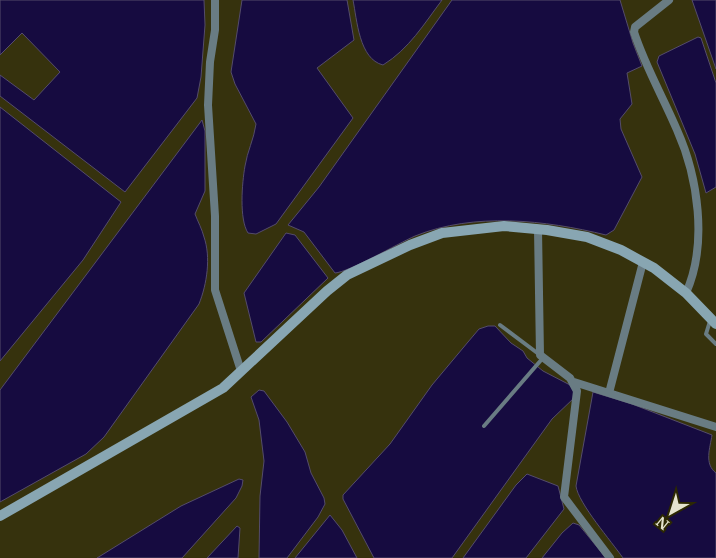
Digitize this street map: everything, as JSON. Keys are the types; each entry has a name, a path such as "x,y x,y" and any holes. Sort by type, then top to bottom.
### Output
{"street":[{"path":"215,0 215,30 210,62 208,105 215,216 215,290 241,371"},
{"path":"669,0 635,27 634,32 678,131 687,158 698,223 697,265 686,292"},
{"path":"0,516 207,399 223,388 332,286 361,268 442,233 504,226 587,237 620,250 643,262 686,292 714,322"},
{"path":"538,229 541,357 574,382 716,427"},
{"path":"608,393 643,262"},
{"path":"574,382 577,391 564,497 610,558"}],"lane":[{"path":"714,322 706,334 716,344"},
{"path":"484,426 541,357 500,325"}],"shaded area":[{"path":"0,0 204,0 205,25 201,77 197,98 125,192 0,96 0,75 34,100 60,72 22,33 0,55"},
{"path":"242,0 347,0 354,40 317,68 353,118 276,224 256,234 248,233 245,227 242,201 245,166 256,124 235,84 231,72"},
{"path":"353,0 442,0 408,44 383,65 375,61 364,47 358,28"},
{"path":"452,0 620,0 642,66 627,73 632,104 620,119 621,129 642,177 614,230 606,235 534,222 485,221 461,224 438,228 415,236 362,263 335,273 304,232 288,225 319,187"},
{"path":"692,0 716,0 716,69"},
{"path":"698,37 701,38 716,83 716,187 706,193 695,154 657,62 659,56"},
{"path":"0,107 121,202 83,260 0,361"},
{"path":"202,120 205,131 205,191 195,214 206,245 208,262 206,279 199,304 104,437 86,454 0,502 0,390"},
{"path":"286,233 295,235 328,278 261,342 256,342 244,293"},
{"path":"495,326 543,371 570,385 575,391 575,397 552,419 452,558 374,558 343,499 343,495 390,444 432,385 479,329"},
{"path":"259,390 264,391 287,422 305,452 311,473 324,498 325,504 318,517 287,558 259,558 260,496 264,461 259,420 251,397"},
{"path":"593,392 632,404 712,435 709,460 712,469 716,473 716,558 623,558 596,522 578,493 576,486"},
{"path":"527,474 558,486 564,509 526,558 463,558 516,485"},
{"path":"239,479 243,480 236,498 182,558 97,558 181,506"},
{"path":"330,515 342,530 357,558 295,558"},
{"path":"573,523 579,525 606,558 542,558 562,533"},
{"path":"237,526 240,528 238,558 207,558"}]}
